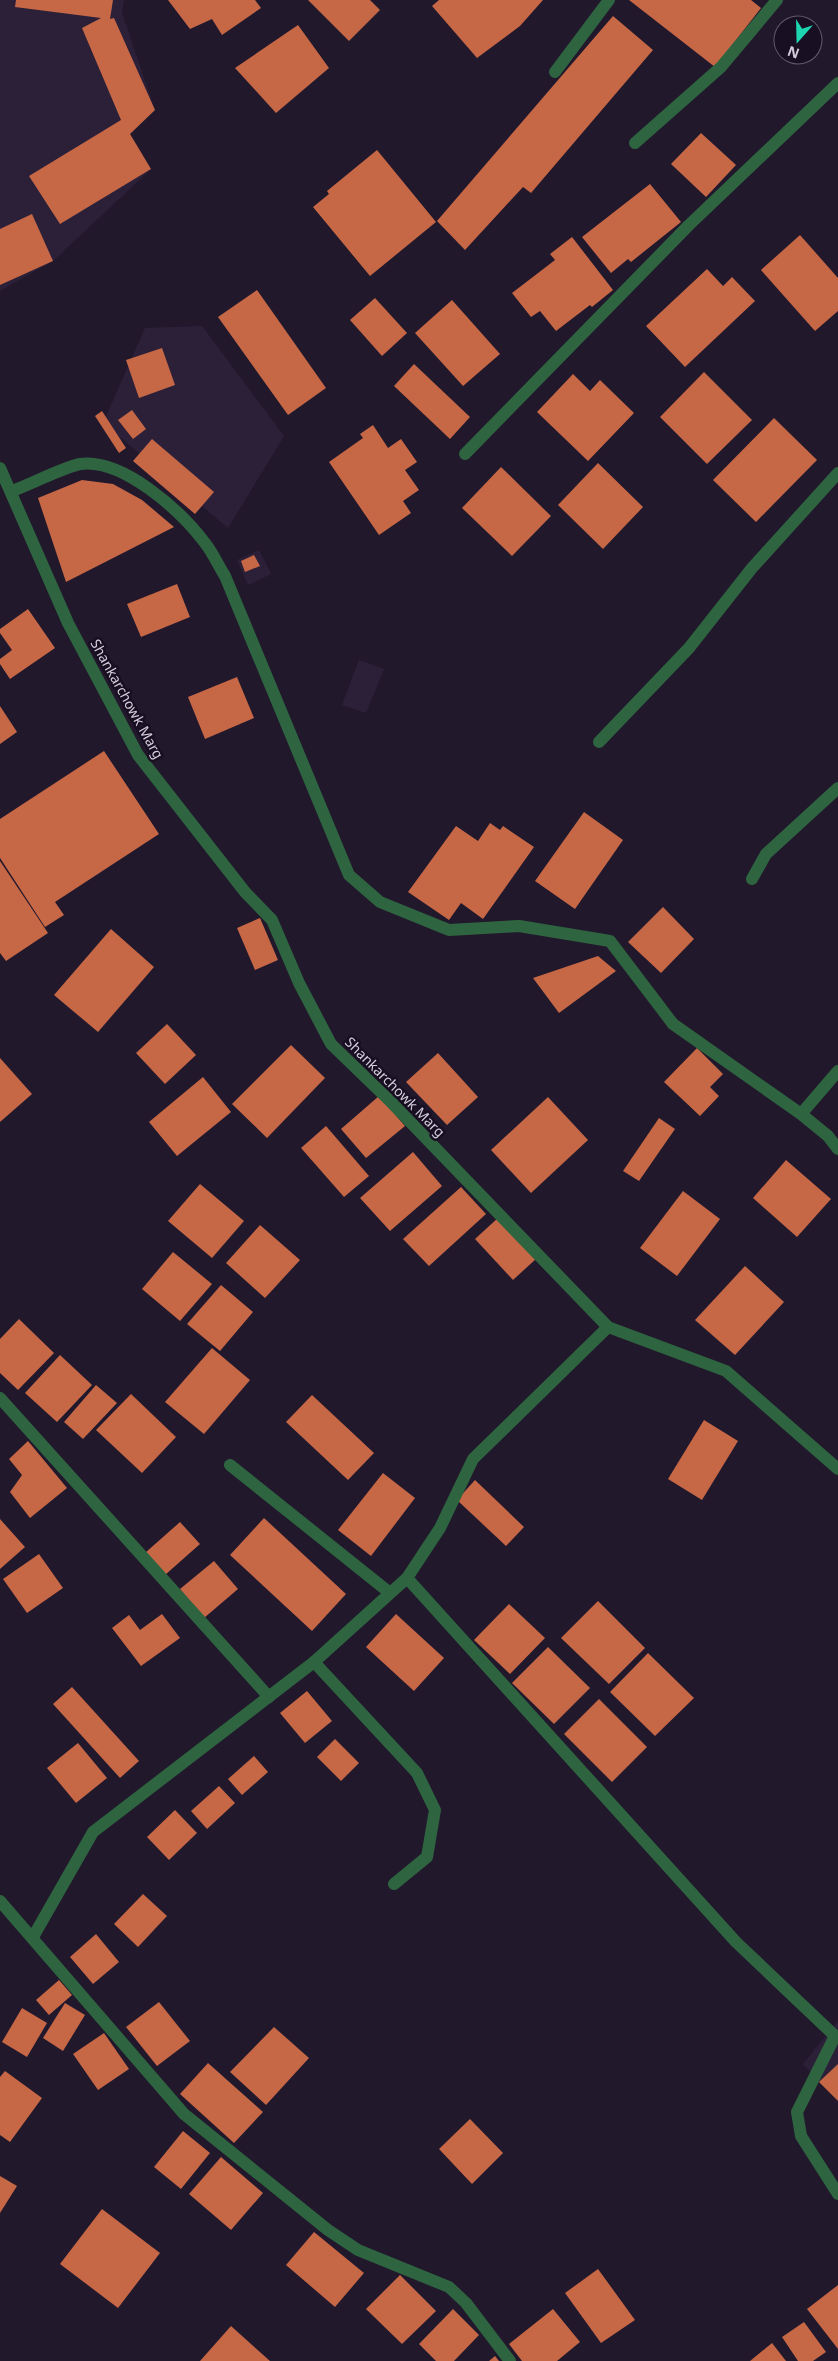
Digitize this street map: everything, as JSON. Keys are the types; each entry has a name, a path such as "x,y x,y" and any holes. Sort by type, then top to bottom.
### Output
{"street":[{"path":"555,72 609,0"},
{"path":"635,143 721,67 777,0"},
{"path":"465,454 690,225 838,83"},
{"path":"12,491 80,464 111,467 138,482 176,512 206,543 225,576 349,875 380,902 449,930 518,926 610,942 673,1024 801,1114 828,1136 838,1149"},
{"name":"Shankarchowk Marg","path":"0,468 12,491 68,623 138,755 245,892 272,920 299,983 331,1044 404,1116 608,1327 726,1371 838,1469"},
{"path":"599,742 689,648 752,568 838,473"},
{"path":"752,879 766,854 838,788"},
{"path":"801,1114 838,1071"},
{"path":"33,1937 93,1832 314,1662 406,1578 440,1528 473,1458 608,1327"},
{"path":"0,1398 269,1697"},
{"path":"230,1464 390,1593"},
{"path":"406,1578 736,1942 835,2036 797,2112 801,2136 838,2194"},
{"path":"314,1662 417,1773 435,1810 427,1857 394,1884"},
{"path":"0,1901 184,2114 328,2230 358,2250 449,2287 466,2303 510,2361"}],"shaded area":[{"path":"0,0 124,0 122,13 155,110 130,134 151,169 53,261 0,291"},
{"path":"202,326 284,436 228,528 103,423 145,328"},
{"path":"259,550 271,574 248,585 237,560"},
{"path":"359,660 384,669 366,713 342,705"},
{"path":"838,2021 838,2101 803,2064"}],"building":[{"path":"16,0 113,0 110,19 114,18 155,110 130,134 151,169 60,224 29,176 121,120 82,28 101,18 15,7"},
{"path":"168,0 255,0 261,8 222,35 212,19 190,29"},
{"path":"308,0 370,0 380,10 349,41"},
{"path":"439,0 543,0 520,26 477,58 432,6"},
{"path":"629,0 751,0 761,8 715,67"},
{"path":"613,16 653,50 531,193 523,187 465,250 437,221"},
{"path":"298,25 329,68 276,113 235,68"},
{"path":"701,133 736,165 706,197 671,164"},
{"path":"377,150 436,222 370,276 313,207 329,194 327,191"},
{"path":"650,184 681,222 631,262 628,259 611,273 582,237"},
{"path":"32,214 53,261 0,285 0,229"},
{"path":"800,235 838,278 838,311 815,331 761,270"},
{"path":"572,237 613,290 592,307 590,305 556,331 540,311 531,317 512,293 555,260 550,254"},
{"path":"707,269 723,286 732,277 755,301 685,367 646,326"},
{"path":"257,290 326,388 288,415 218,317"},
{"path":"375,298 407,333 382,356 350,320"},
{"path":"452,300 500,354 463,386 415,333"},
{"path":"162,348 175,385 139,398 126,360"},
{"path":"414,364 470,417 450,439 394,386"},
{"path":"704,372 752,420 707,464 660,417"},
{"path":"573,374 590,391 600,380 634,413 588,461 537,412"},
{"path":"132,410 146,429 133,439 118,420"},
{"path":"102,411 126,448 119,453 95,416"},
{"path":"774,418 817,460 756,522 713,480"},
{"path":"373,425 388,448 401,439 417,462 405,470 419,490 403,501 411,513 379,535 329,462 363,438 360,434"},
{"path":"152,439 214,492 195,514 133,461"},
{"path":"598,463 643,507 603,549 558,505"},
{"path":"501,467 551,516 512,556 462,508"},
{"path":"82,480 113,484 142,500 174,527 66,582 38,498"},
{"path":"254,555 260,566 245,572 241,561"},
{"path":"177,584 190,617 141,637 127,604"},
{"path":"28,609 55,648 10,679 0,664 0,659 12,650 0,633 0,629"},
{"path":"237,677 254,718 205,739 188,697"},
{"path":"0,706 17,732 0,744"},
{"path":"104,751 159,834 55,902 64,915 45,927 0,858 0,819"},
{"path":"584,812 623,840 575,909 535,881"},
{"path":"490,823 500,830 503,826 534,847 483,919 461,903 449,920 408,892 456,826 478,841"},
{"path":"0,861 48,933 6,961 0,953"},
{"path":"663,907 694,939 661,973 628,942"},
{"path":"260,918 278,960 255,970 237,928"},
{"path":"111,929 154,967 98,1032 54,995"},
{"path":"598,956 616,971 559,1013 533,978"},
{"path":"167,1024 196,1055 165,1084 136,1053"},
{"path":"291,1045 325,1078 267,1138 232,1104"},
{"path":"697,1048 723,1074 710,1087 719,1096 700,1116 664,1082"},
{"path":"438,1053 478,1097 447,1125 406,1082"},
{"path":"0,1058 32,1094 0,1122"},
{"path":"203,1077 231,1112 177,1156 149,1122"},
{"path":"379,1096 405,1126 366,1158 341,1129"},
{"path":"548,1097 588,1140 531,1193 491,1150"},
{"path":"659,1118 675,1129 639,1181 623,1171"},
{"path":"326,1126 369,1176 344,1197 301,1148"},
{"path":"413,1152 442,1186 390,1231 360,1198"},
{"path":"786,1160 831,1199 797,1237 753,1198"},
{"path":"200,1184 244,1221 212,1258 168,1221"},
{"path":"461,1187 486,1214 429,1266 403,1239"},
{"path":"683,1191 720,1219 677,1276 640,1248"},
{"path":"499,1217 537,1258 513,1280 475,1239"},
{"path":"260,1225 300,1260 265,1298 226,1263"},
{"path":"173,1252 212,1284 180,1321 142,1289"},
{"path":"745,1266 784,1302 735,1355 695,1320"},
{"path":"221,1285 253,1312 220,1351 187,1324"},
{"path":"19,1319 54,1353 18,1390 0,1373 0,1339"},
{"path":"212,1348 250,1380 204,1434 165,1402"},
{"path":"60,1355 92,1385 57,1422 25,1393"},
{"path":"96,1385 117,1403 83,1439 64,1422"},
{"path":"131,1394 176,1437 142,1473 96,1430"},
{"path":"312,1395 374,1453 348,1480 286,1422"},
{"path":"704,1420 738,1441 702,1500 668,1479"},
{"path":"28,1441 67,1488 30,1518 10,1492 22,1475 9,1459"},
{"path":"383,1473 415,1498 371,1556 338,1530"},
{"path":"475,1480 524,1527 506,1546 457,1500"},
{"path":"264,1518 346,1594 312,1631 230,1555"},
{"path":"0,1519 25,1547 0,1569"},
{"path":"180,1522 200,1544 165,1575 145,1553"},
{"path":"39,1554 63,1588 27,1613 3,1579"},
{"path":"214,1561 238,1589 204,1618 180,1589"},
{"path":"598,1601 645,1648 609,1684 561,1638"},
{"path":"509,1604 545,1638 510,1674 474,1640"},
{"path":"162,1614 180,1638 141,1666 112,1628 129,1615 140,1630"},
{"path":"396,1614 444,1658 414,1691 366,1647"},
{"path":"548,1647 590,1688 554,1724 512,1683"},
{"path":"648,1653 694,1698 655,1736 610,1692"},
{"path":"72,1687 139,1761 120,1778 53,1704"},
{"path":"307,1691 332,1721 305,1743 280,1713"},
{"path":"599,1699 647,1747 612,1782 564,1734"},
{"path":"335,1739 359,1763 341,1781 317,1757"},
{"path":"78,1743 107,1778 76,1803 47,1768"},
{"path":"254,1756 268,1772 242,1795 228,1779"},
{"path":"219,1786 235,1803 207,1829 191,1811"},
{"path":"175,1810 197,1833 169,1860 147,1837"},
{"path":"143,1894 167,1916 138,1947 114,1924"},
{"path":"96,1934 119,1962 93,1984 70,1957"},
{"path":"59,1980 72,1995 49,2015 36,2000"},
{"path":"159,2002 190,2041 157,2066 126,2027"},
{"path":"65,2003 85,2015 63,2051 43,2038"},
{"path":"22,2008 47,2023 27,2057 2,2042"},
{"path":"274,2027 309,2058 266,2105 230,2072"},
{"path":"104,2033 129,2069 98,2090 73,2054"},
{"path":"208,2063 263,2112 234,2143 180,2094"},
{"path":"838,2064 838,2101 819,2082"},
{"path":"5,2071 42,2098 10,2142 0,2135 0,2077"},
{"path":"470,2119 503,2153 472,2184 439,2149"},
{"path":"183,2131 210,2153 181,2189 154,2167"},
{"path":"221,2157 263,2193 231,2230 189,2194"},
{"path":"0,2176 17,2186 0,2213"},
{"path":"102,2209 160,2253 118,2308 60,2264"},
{"path":"314,2232 364,2273 335,2307 286,2265"},
{"path":"598,2269 635,2320 601,2343 565,2293"},
{"path":"400,2275 436,2311 402,2344 366,2309"},
{"path":"838,2285 838,2349 807,2309"},
{"path":"453,2309 479,2335 454,2361 436,2361 419,2344"},
{"path":"553,2309 580,2342 557,2361 522,2361 509,2344"},
{"path":"804,2322 826,2352 813,2361 798,2361 782,2337"},
{"path":"231,2326 270,2361 200,2361"},
{"path":"772,2343 786,2361 750,2361"},
{"path":"495,2356 499,2361 489,2361"}]}
